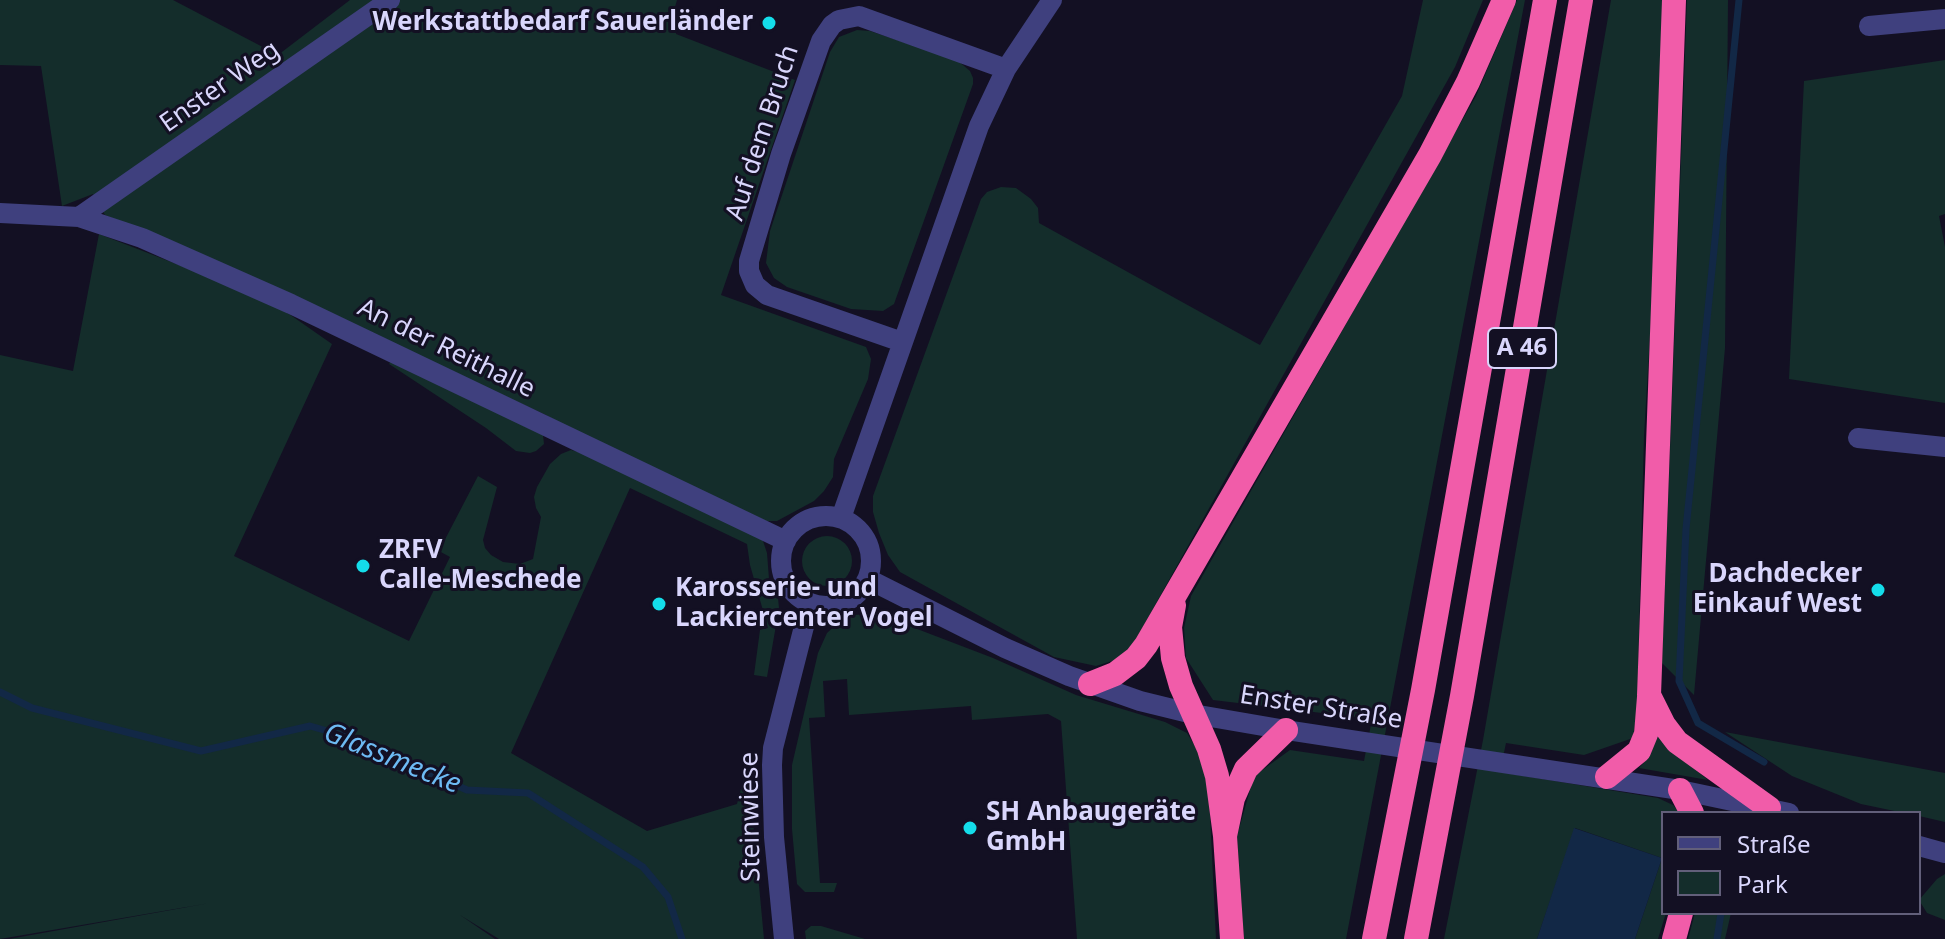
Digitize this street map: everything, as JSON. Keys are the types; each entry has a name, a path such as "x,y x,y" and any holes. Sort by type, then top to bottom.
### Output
{"highway":[{"path":"1090,684 1115,674 1136,658 1146,645 1430,155 1468,82 1504,0"},
{"name":"A 46","path":"1374,939 1423,690 1545,0"},
{"name":"A 46","path":"1416,939 1462,696 1581,0"},
{"path":"1607,777 1634,756 1646,734 1674,0"},
{"path":"1175,595 1170,643 1181,686 1209,749 1217,776 1225,836 1232,939"},
{"path":"1649,695 1664,725 1677,742 1779,811"},
{"path":"1225,836 1238,781 1261,752 1286,730"},
{"path":"1680,790 1691,811"},
{"path":"1674,939 1680,915"}],"street":[{"name":"Enster Weg","path":"79,217 390,0"},
{"path":"841,518 969,150 1006,69 1052,0"},
{"name":"Auf dem Bruch","path":"902,342 767,295 755,285 749,271 749,261 781,154 821,41 839,20 859,16 1006,69"},
{"path":"1869,26 1945,19"},
{"name":"An der Reithalle","path":"0,213 79,217 142,238 291,304 786,541"},
{"path":"1858,438 1945,447"},
{"path":"827,515 841,518 864,535 870,548 872,563 868,579 860,592 847,602 832,606 810,603 790,588 783,574 781,560 786,541 800,524 813,517 827,515"},
{"name":"Enster Straße","path":"868,579 1005,648 1090,684 1140,701 1193,714 1286,730 1607,777 1779,811"},
{"name":"Steinwiese","path":"784,939 774,837 773,756 810,603"},
{"path":"1921,847 1945,853"}],"green space":[{"path":"0,0 173,0 278,55 350,0 677,0 676,34 795,80 721,295 866,347 871,359 868,379 834,459 833,477 814,501 777,521 766,521 575,433 546,415 105,215 93,194 62,206 41,66 0,65"},
{"path":"1423,0 1483,0 1455,67 1130,650 1115,660 1096,666 1054,657 900,572 888,555 879,533 873,512 873,496 981,199 987,192 1001,187 1016,188 1038,208 1039,223 1260,345 1402,96"},
{"path":"1517,0 1525,0 1346,939 1244,939 1237,836 1254,776 1290,750 1364,761 1372,719 1213,700 1186,658 1184,628 1191,596 1476,96"},
{"path":"1611,0 1663,0 1654,268 1644,436 1637,709 1633,738 1584,755 1506,743 1500,772 1658,798 1673,805 1678,811 1661,811 1661,858 1575,828 1537,939 1444,939 1483,740"},
{"path":"1687,0 1728,0 1725,348 1694,695 1662,663"},
{"path":"857,30 870,31 957,60 970,71 973,78 894,304 883,311 851,309 787,287 774,278 766,263 770,231 830,52 839,37"},
{"path":"1945,60 1945,214 1939,216 1945,247 1945,403 1789,379 1804,81"},
{"path":"99,234 269,300 332,344 234,556 409,641 450,557 439,551 478,476 497,487 483,540 491,555 503,562 520,564 533,559 541,517 534,497 537,487 550,464 571,450 762,538 767,553 769,579 779,608 767,677 754,675 760,630 768,628 747,544 630,488 511,753 647,831 737,804 745,773 753,774 752,810 764,939 499,939 460,915 495,939 9,939 210,903 0,939 0,355 73,371"},
{"path":"391,361 543,435 544,444 530,453 516,451 389,364"},
{"path":"827,536 845,543 852,561 845,579 827,586 809,579 802,561 809,543"},
{"path":"878,614 993,658 1076,695 1165,722 1187,733 1201,756 1209,793 1216,939 1077,939 1061,721 1048,714 972,720 971,706 849,715 847,679 823,681 825,717 809,718 820,883 837,883 834,892 805,892 797,884 792,829 792,765 818,653 827,633 839,622 852,615"},
{"path":"1658,728 1675,753 1708,780 1639,768 1648,758"},
{"path":"1725,732 1945,773 1945,822 1921,816 1921,811 1894,811 1861,804 1792,776"},
{"path":"1661,861 1661,915 1665,915 1658,939 1635,939"},
{"path":"1945,874 1945,920 1927,913 1921,903 1921,898"},
{"path":"1694,915 1731,915 1725,939 1688,939"},
{"path":"811,926 865,939 806,939 805,931"}],"water":[{"path":"1574,828 1661,858 1635,939 1537,939"}],"waterway":[{"path":"1739,0 1686,529 1679,681 1698,723 1764,762"},
{"name":"Glassmecke","path":"0,692 32,708 201,751 310,726 352,738 467,790 528,793 643,867 668,897 682,939"},
{"path":"1717,939 1721,915"}],"place":[{"name":"Werkstattbedarf Sauerländer","path":"769,23"},
{"name":"ZRFV Calle-Meschede","path":"363,566"},
{"name":"Dachdecker Einkauf West","path":"1878,590"},
{"name":"Karosserie- und Lackiercenter Vogel","path":"659,604"},
{"name":"SH Anbaugeräte GmbH","path":"970,828"}]}
